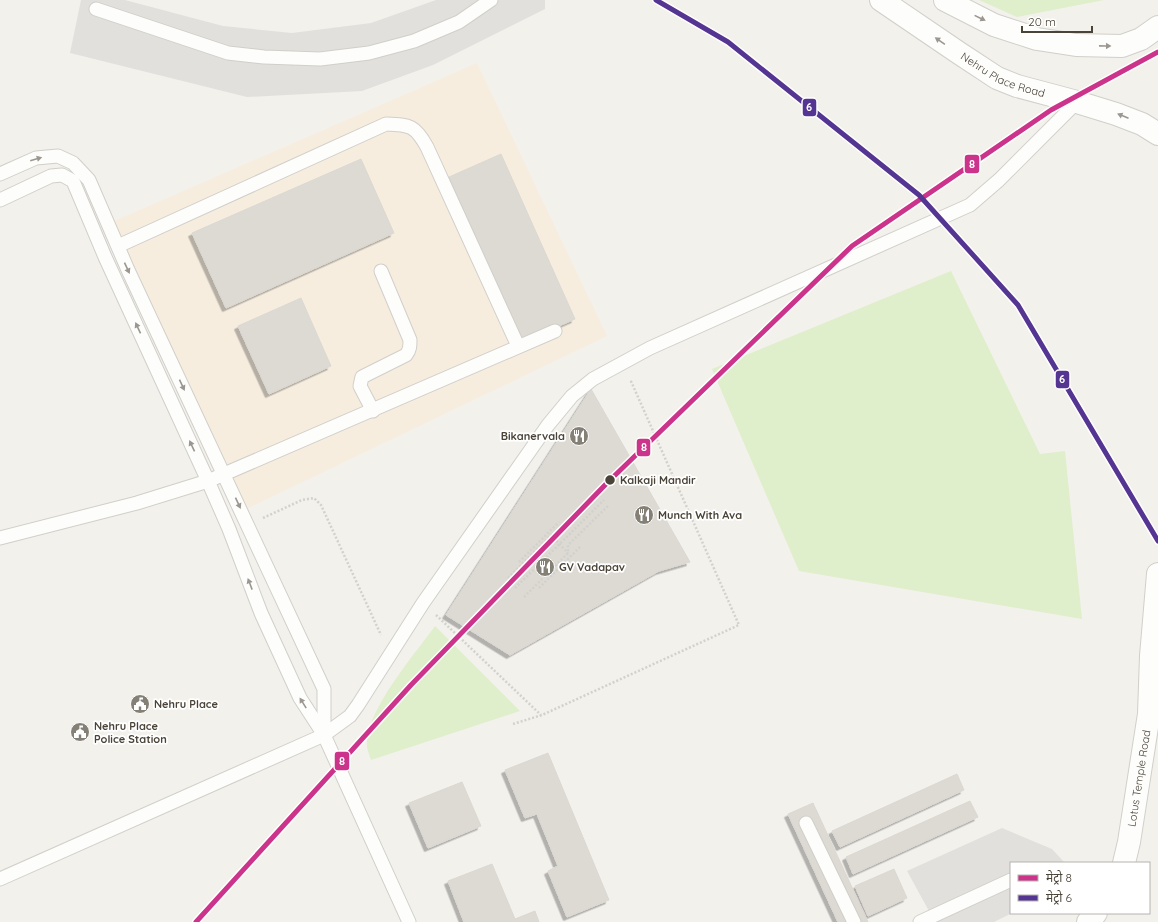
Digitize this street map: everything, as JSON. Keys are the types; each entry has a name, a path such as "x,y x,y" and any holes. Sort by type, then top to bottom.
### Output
{"street":[{"name":"Nehru Place Road","path":"881,0 997,78 1016,86 1078,102 1116,114 1142,124 1158,134"},
{"path":"945,0 994,25 1037,39 1076,44 1122,46 1141,39 1158,28"},
{"name":"Lotus Temple Road","path":"1124,862 1154,717 1151,656 1158,574"},
{"path":"1088,922 1095,914"}],"lane":[{"path":"96,9 228,53 264,57 320,59 368,53 414,41 459,22 491,0"},
{"path":"0,879 324,735 350,716 372,686 423,603 548,425 572,396 593,379 622,362 733,310 970,205 999,180 1078,102"},
{"path":"118,246 386,124 407,125 420,134 427,147 518,346"},
{"path":"0,174 36,158 58,156 73,163 89,180 118,246 324,689 324,735"},
{"path":"0,200 51,176 62,175 73,181 105,257 229,529 267,627 300,698 324,735 409,922"},
{"path":"373,410 360,386 362,377 406,355 410,346 410,340 381,271"},
{"path":"0,538 137,504 208,482 555,331"},
{"path":"806,823 854,922"},
{"path":"920,922 1010,880"}],"path":[{"path":"513,724 542,715 739,625 622,362"},
{"path":"508,578 548,537 551,535 560,535 600,495"},
{"path":"256,542 258,524 262,518 302,500 314,498 321,505 391,655"},
{"path":"515,588 604,500"},
{"path":"524,597 568,553 568,545 609,505"},
{"path":"519,562 559,522"},
{"path":"551,535 568,553"},
{"path":"539,588 580,547"},
{"path":"423,603 542,715"}],"shaded area":[{"path":"81,0 125,0 223,26 292,33 371,23 436,0 545,0 545,9 433,65 362,91 247,97 70,53"},
{"path":"477,63 607,336 244,510 112,222"},
{"path":"1002,828 1052,849 1064,862 1010,862 1010,914 994,922 935,922 907,871"}],"green space":[{"path":"979,0 1104,0 1017,17"},
{"path":"951,271 1040,454 1065,451 1082,619 799,571 712,369"},
{"path":"435,626 520,711 371,760 367,745 369,731 374,716 393,683"}],"building":[{"path":"501,154 575,319 522,342 449,177"},
{"path":"361,159 394,233 226,308 192,233"},
{"path":"301,298 331,366 269,394 238,326"},
{"path":"591,389 690,562 659,571 510,655 446,615"},
{"path":"548,753 609,900 567,917 548,871 558,866 537,814 525,818 505,770"},
{"path":"957,774 964,790 840,847 832,831"},
{"path":"462,782 481,826 428,848 409,803"},
{"path":"970,801 978,817 853,874 846,857"},
{"path":"813,803 868,922 838,922 788,814"},
{"path":"492,864 515,919 535,911 539,922 464,922 448,881"},
{"path":"894,869 907,898 868,916 855,886"}],"metro line":[{"name":"6","path":"656,0 728,42 919,195 1018,305 1158,541"},
{"name":"8","path":"196,922 411,685 607,483 852,246 1051,110 1158,52"}],"place":[{"name":"Bikanervala","path":"579,436"},
{"name":"Kalkaji Mandir","path":"610,480"},
{"name":"Munch With Ava","path":"644,515"},
{"name":"GV Vadapav","path":"545,567"},
{"name":"Nehru Place","path":"140,704"},
{"name":"Nehru Place Police Station","path":"80,732"}]}
